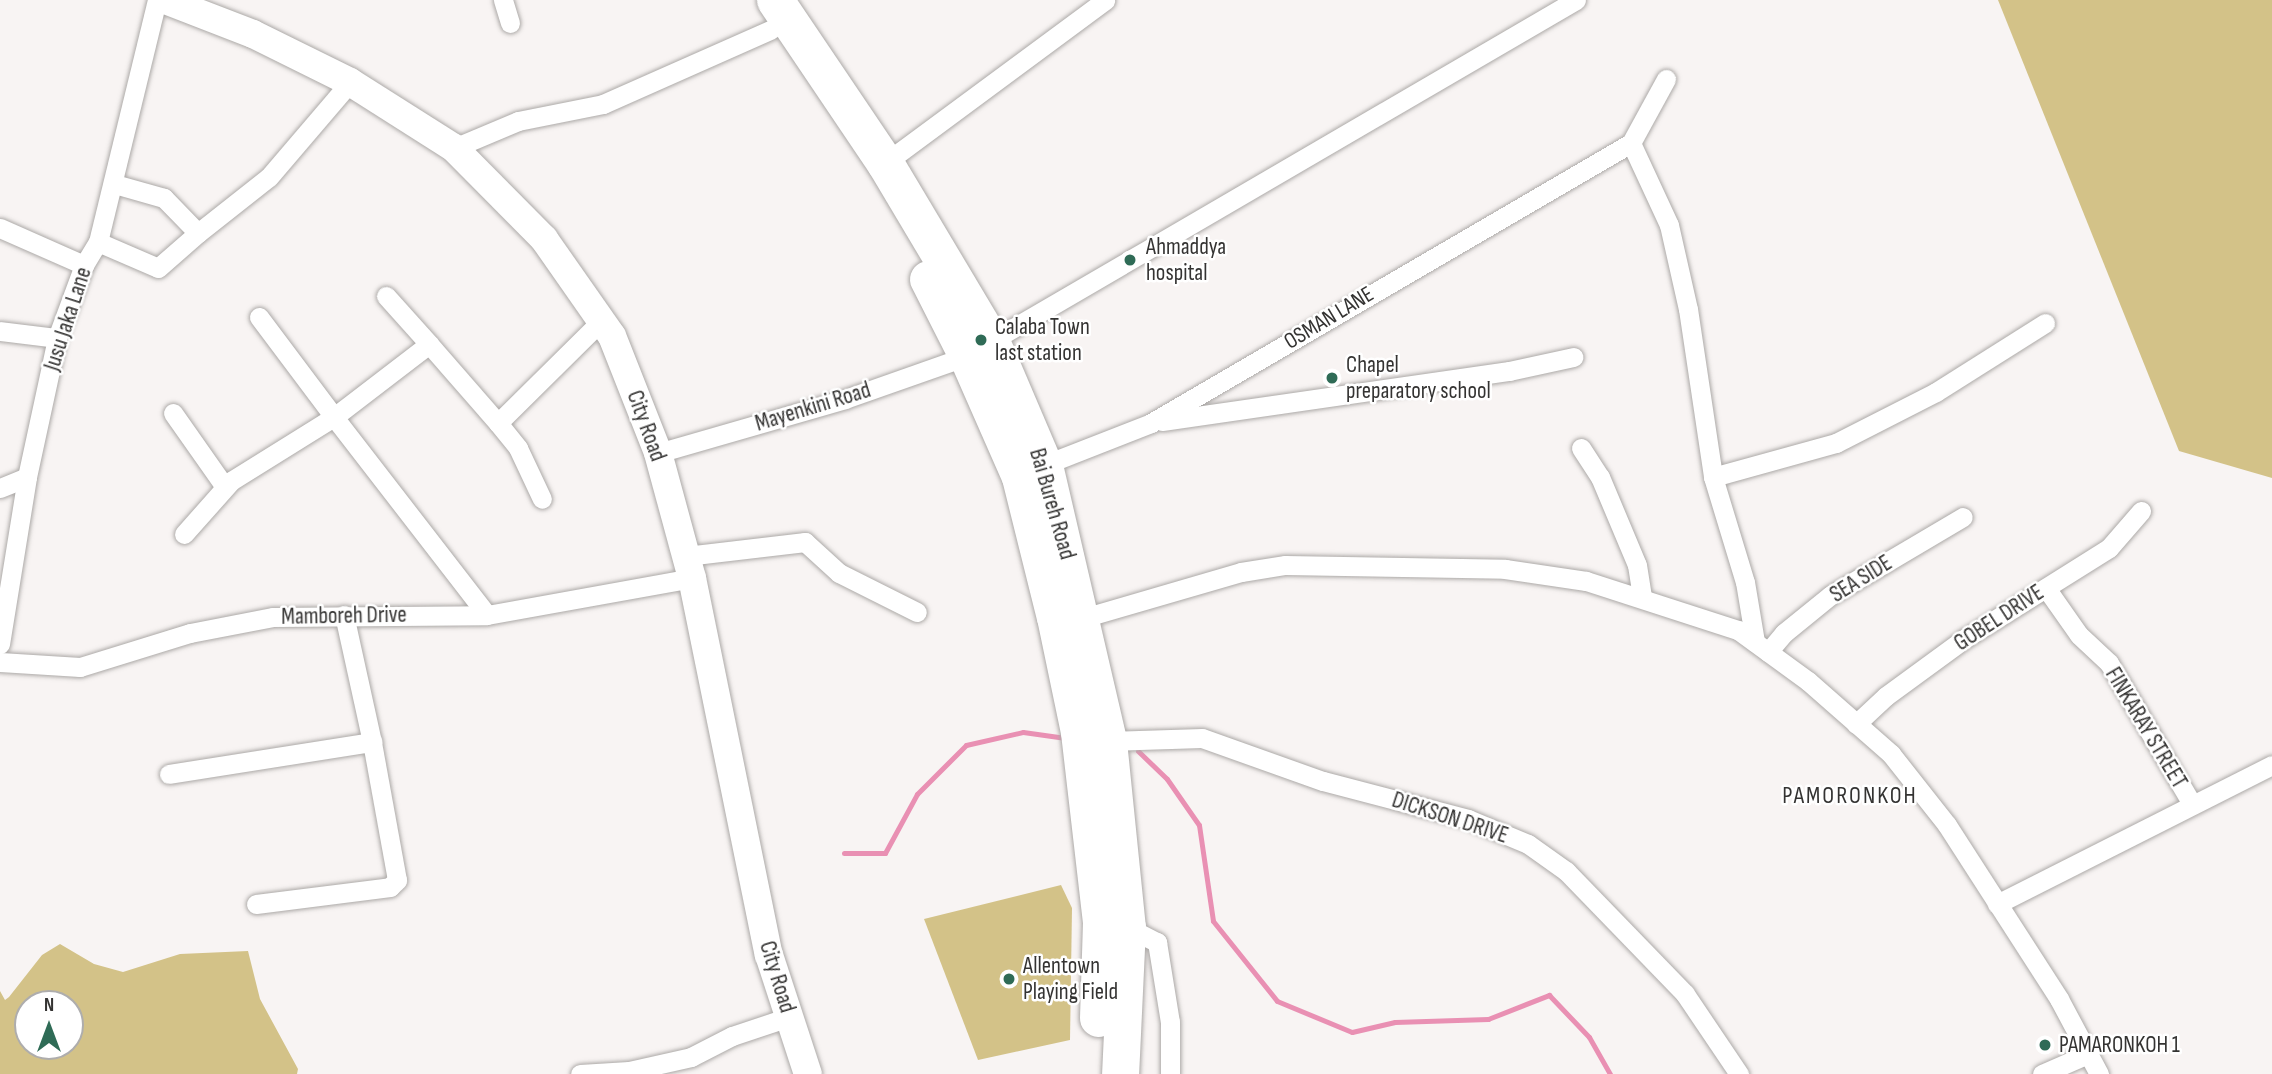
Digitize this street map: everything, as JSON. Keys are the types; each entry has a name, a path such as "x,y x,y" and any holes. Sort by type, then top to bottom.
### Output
{"highway":[{"name":"Bai Bureh Road","path":"766,10 885,163 979,348 1032,471 1083,618 1108,741 1127,927 1120,1074"},
{"name":"Bai Bureh Road","path":"766,10 874,176 979,348"},
{"name":"Bai Bureh Road","path":"1032,471 1079,732 1101,922 1096,1074"}],"main road":[{"name":"City Road","path":"164,0 253,34 350,82 454,148 544,239 612,336 658,453 689,567 769,955 808,1074"}],"street":[{"name":"Jusu Jaka Lane","path":"0,644 27,477 57,338 84,265 98,242 115,184 157,0"},
{"path":"503,0 510,23"},
{"path":"885,163 1105,0"},
{"name":"Mayenkini Road","path":"658,453 845,399 979,348 1576,0"},
{"path":"454,148 518,121 603,104 766,10"},
{"path":"1666,79 1630,143 1669,225 1688,309 1713,477 1762,647"},
{"path":"98,242 158,268 269,177 350,82"},
{"name":"OSMAN LANE","path":"1032,471 1151,423 1630,143"},
{"path":"115,184 164,198 198,233"},
{"path":"0,228 84,265"},
{"path":"386,296 518,448 542,499"},
{"path":"259,317 487,615"},
{"path":"498,423 601,321"},
{"path":"1713,477 1836,443 1936,392 2045,323"},
{"path":"0,331 57,338"},
{"path":"184,534 225,487 334,417 429,344"},
{"path":"1151,423 1509,371 1573,357"},
{"path":"173,413 225,487"},
{"path":"1581,448 1600,477 1637,565 1642,596"},
{"path":"0,488 27,477"},
{"name":"GOBEL DRIVE","path":"1856,723 1886,696 1964,639 2109,548 2141,511"},
{"name":"SEA SIDE","path":"1762,647 1831,595 1963,517"},
{"name":"Mamboreh Drive","path":"0,663 80,667 190,633 273,617 487,615 805,542 839,573 917,612"},
{"path":"1083,618 1241,572 1285,565 1505,569 1586,581 1642,596 1738,630 1891,754 1947,825 2099,1074"},
{"name":"FINKARAY STREET","path":"2046,588 2079,635 2109,663 2192,804"},
{"path":"256,905 390,887 397,880 372,742 344,615"},
{"name":"DICKSON DRIVE","path":"1108,741 1202,738 1323,781 1468,819 1528,845 1566,872 1685,994 1739,1074"},
{"path":"169,774 372,742"},
{"path":"1997,904 2272,765"},
{"path":"1127,927 1157,942 1170,1023 1170,1074"},
{"path":"580,1074 629,1071 691,1057 732,1036 789,1017"},
{"path":"2042,1074 2088,1054"}],"shaded area":[{"path":"1998,0 2272,0 2272,478 2179,451"},
{"name":"Allentown Playing Field","path":"1061,885 1072,908 1070,1040 978,1060 924,919"},
{"path":"60,944 94,964 123,972 180,954 248,951 260,999 298,1069 297,1074 0,1074 0,991 5,1000 14,991 14,1060 84,1060 84,990 14,990 42,955"}],"waterway":[{"path":"844,853 885,853 917,794 966,745 1023,732 1066,738"},
{"path":"1138,751 1167,779 1199,825 1213,921 1277,1001 1352,1032 1395,1022 1488,1019 1549,995 1589,1037 1610,1074"}],"place":[{"name":"Ahmaddya hospital","path":"1130,260"},
{"name":"Calaba Town last station","path":"981,340"},
{"name":"Chapel preparatory school","path":"1332,378"},
{"name":"Allentown Playing Field","path":"1009,979"},
{"name":"PAMARONKOH 1","path":"2045,1045"}],"district":[{"name":"PAMORONKOH","path":"1850,796"}]}
